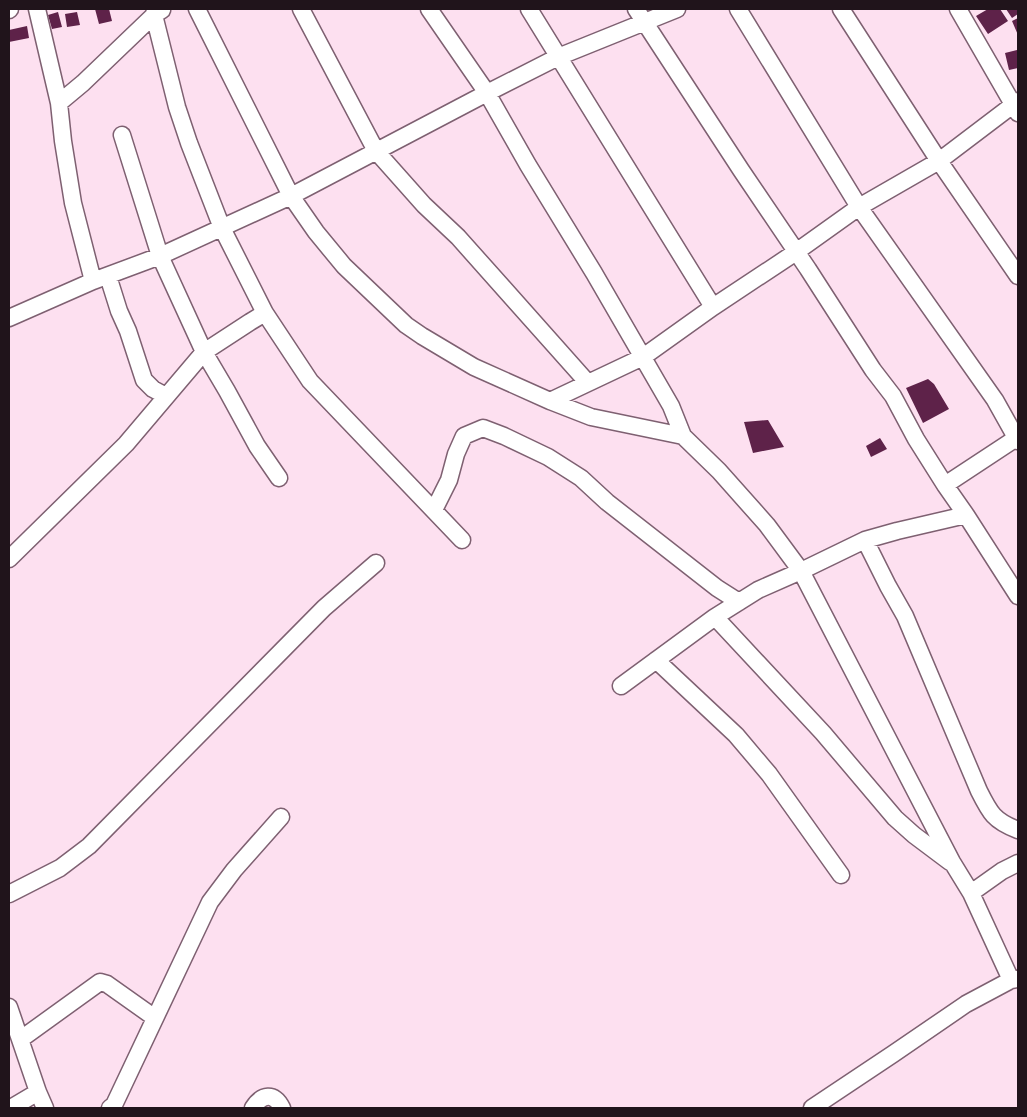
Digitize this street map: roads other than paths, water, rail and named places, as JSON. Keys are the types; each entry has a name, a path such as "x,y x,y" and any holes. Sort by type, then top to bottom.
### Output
{"street":[{"path":"37,9 59,103 73,203 101,279 128,331 144,380 166,396"},
{"path":"196,9 292,196 316,232 344,266 406,325 474,367 550,401 591,417 683,436"},
{"path":"301,9 376,151 424,205 458,237 588,383"},
{"path":"429,9 486,93 594,273 671,406 683,436 767,525 801,571 1015,979 966,1004 812,1108"},
{"path":"529,9 713,307"},
{"path":"9,318 160,256 292,196 486,93 640,15 678,9"},
{"path":"738,9 859,207 995,400 1018,439 945,485"},
{"path":"841,9 939,161 1018,276"},
{"path":"550,401 643,357 859,207 939,161 1017,106 958,9"},
{"path":"59,103 83,83 158,11"},
{"path":"158,11 177,107 189,143 222,228 265,313 310,380 462,540"},
{"path":"640,15 873,370 893,396 916,439 1018,596"},
{"path":"122,135 160,256 204,352 257,446 279,478"},
{"path":"9,559 126,444 204,352 265,313"},
{"path":"434,510 449,480 456,454 464,436 483,428 548,457 581,478 607,502 710,583 739,602"},
{"path":"621,686 715,617 758,590 865,540 966,514"},
{"path":"865,540 905,616 987,807 995,818 1003,824 1018,830"},
{"path":"9,894 60,868 89,846 324,608 376,563"},
{"path":"715,617 823,733 895,818 954,865"},
{"path":"656,660 736,735 769,774 841,876"},
{"path":"115,1107 210,902 234,870 281,817"},
{"path":"971,893 1002,871 1018,865"},
{"path":"21,1039 100,982 107,984 155,1018"},
{"path":"10,1013 45,1108"},
{"path":"11,1108 38,1092"},
{"path":"253,1108 261,1098 270,1097 276,1099 282,1108"}]}
